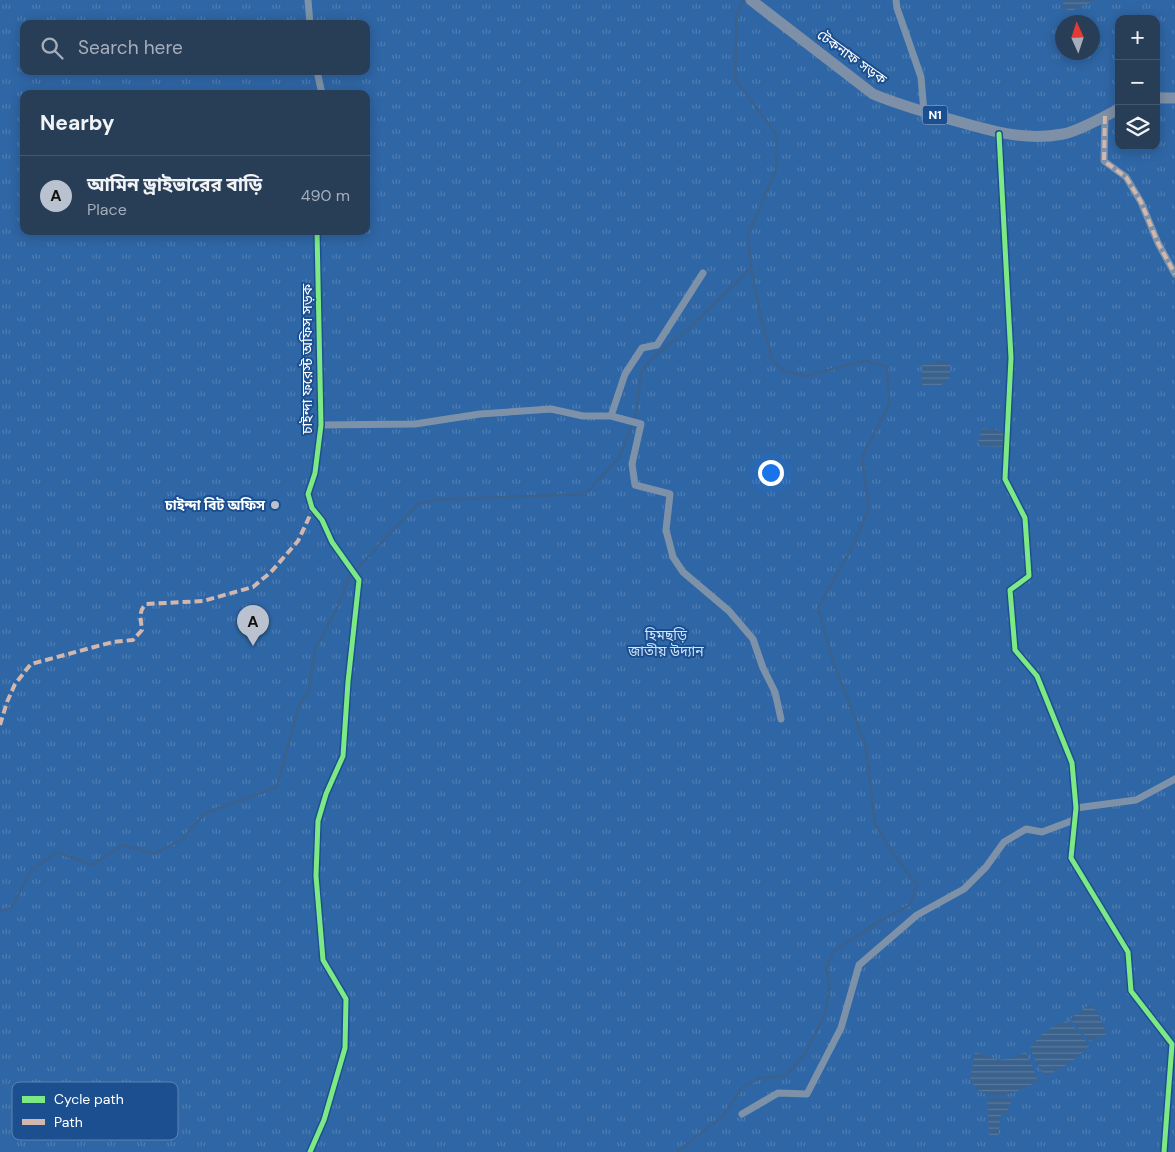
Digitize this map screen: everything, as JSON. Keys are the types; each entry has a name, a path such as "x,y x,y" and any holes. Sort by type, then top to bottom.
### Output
{"highway":[{"name":"টেকনাফ সড়ক","path":"751,0 873,94 924,112 999,134 1026,137 1064,134 1115,111"},
{"path":"1160,98 1175,98"}],"street":[{"path":"308,0 310,20"},
{"path":"896,0 897,8 922,77 924,112"},
{"path":"319,75 321,90"},
{"path":"1105,116 1104,161 1126,177 1142,202 1158,243 1175,274"},
{"path":"999,134 1011,358 1005,479 1025,518 1029,576 1010,590 1015,650 1037,676 1072,762 1076,808 1071,858 1128,952 1131,991 1172,1044 1164,1152"},
{"name":"চাইন্দা ফরেস্ট অফিস সড়ক","path":"310,1152 324,1120 346,1048 346,999 323,960 316,876 318,821 326,794 343,756 348,682 359,580 332,542 322,520 312,508 308,494 315,472 321,425 317,235"},
{"path":"611,416 625,374 642,348 656,345 703,273"},
{"path":"321,425 415,424 480,414 551,409 583,416 611,416 641,424 632,464 635,485 670,494 666,530 673,557 683,572 729,611 753,639 775,692 781,719"},
{"path":"1076,808 1136,800 1175,779"},
{"path":"742,1114 778,1093 808,1094 842,1028 859,966 866,959 917,915 964,888 986,867 1004,842 1026,829 1042,832 1074,820"}],"green space":[{"name":"হিমছড়ি জাতীয় উদ্যান","path":"0,0 1175,0 1175,1152 0,1152"}],"shaded area":[{"path":"1065,0 1096,0 1071,11 1061,7"},
{"path":"950,361 950,378 941,385 922,385 922,364"},
{"path":"982,428 1003,431 1003,447 981,446 978,443"},
{"path":"1090,1004 1099,1015 1107,1034 1090,1041 1070,1019"},
{"path":"1067,1021 1079,1032 1089,1046 1068,1064 1045,1076 1030,1048 1046,1031"},
{"path":"975,1052 998,1060 1010,1059 1025,1052 1038,1081 1018,1091 1003,1095 981,1092 970,1080"},
{"path":"1013,1097 1007,1113 1001,1113 998,1136 989,1135 987,1099"}],"waterway":[{"path":"677,1152 723,1116 742,1088 757,1079 786,1075 805,1054 825,1014 829,994 827,966 833,952 878,922 910,905 917,885 894,855 875,824 866,747 834,664 818,608 849,553 869,509 862,457 889,404 887,366 864,361 805,376 784,371 772,360 751,268 748,235 776,170 777,135 735,79 737,14 743,0"},
{"path":"0,911 11,908 32,870 57,852 92,865 122,845 154,854 183,839 205,813 277,787 299,705 309,690 315,650 339,604 349,577 418,504 436,500 585,494 619,458 636,414 641,372 652,358 686,331 751,268"}],"marked path":[{"path":"1105,116 1104,161 1126,177 1141,202 1158,243 1175,274"},
{"path":"0,725 15,684 31,664 113,642 133,640 142,630 141,613 146,604 203,601 253,587 271,572 298,541 313,509"}],"cycle path":[{"path":"999,134 1011,358 1005,479 1025,518 1029,576 1010,590 1015,650 1037,676 1072,763 1076,808 1071,858 1128,952 1131,991 1172,1044 1164,1152"},
{"path":"310,1152 324,1120 345,1048 346,999 323,960 316,876 318,821 326,794 343,756 348,682 359,580 332,542 322,520 312,508 308,494 315,473 321,425 317,235"}],"place":[{"name":"চাইন্দা বিট অফিস","path":"275,505"},
{"name":"আমিন ড্রাইভারের বাড়ি","path":"253,646"}]}
